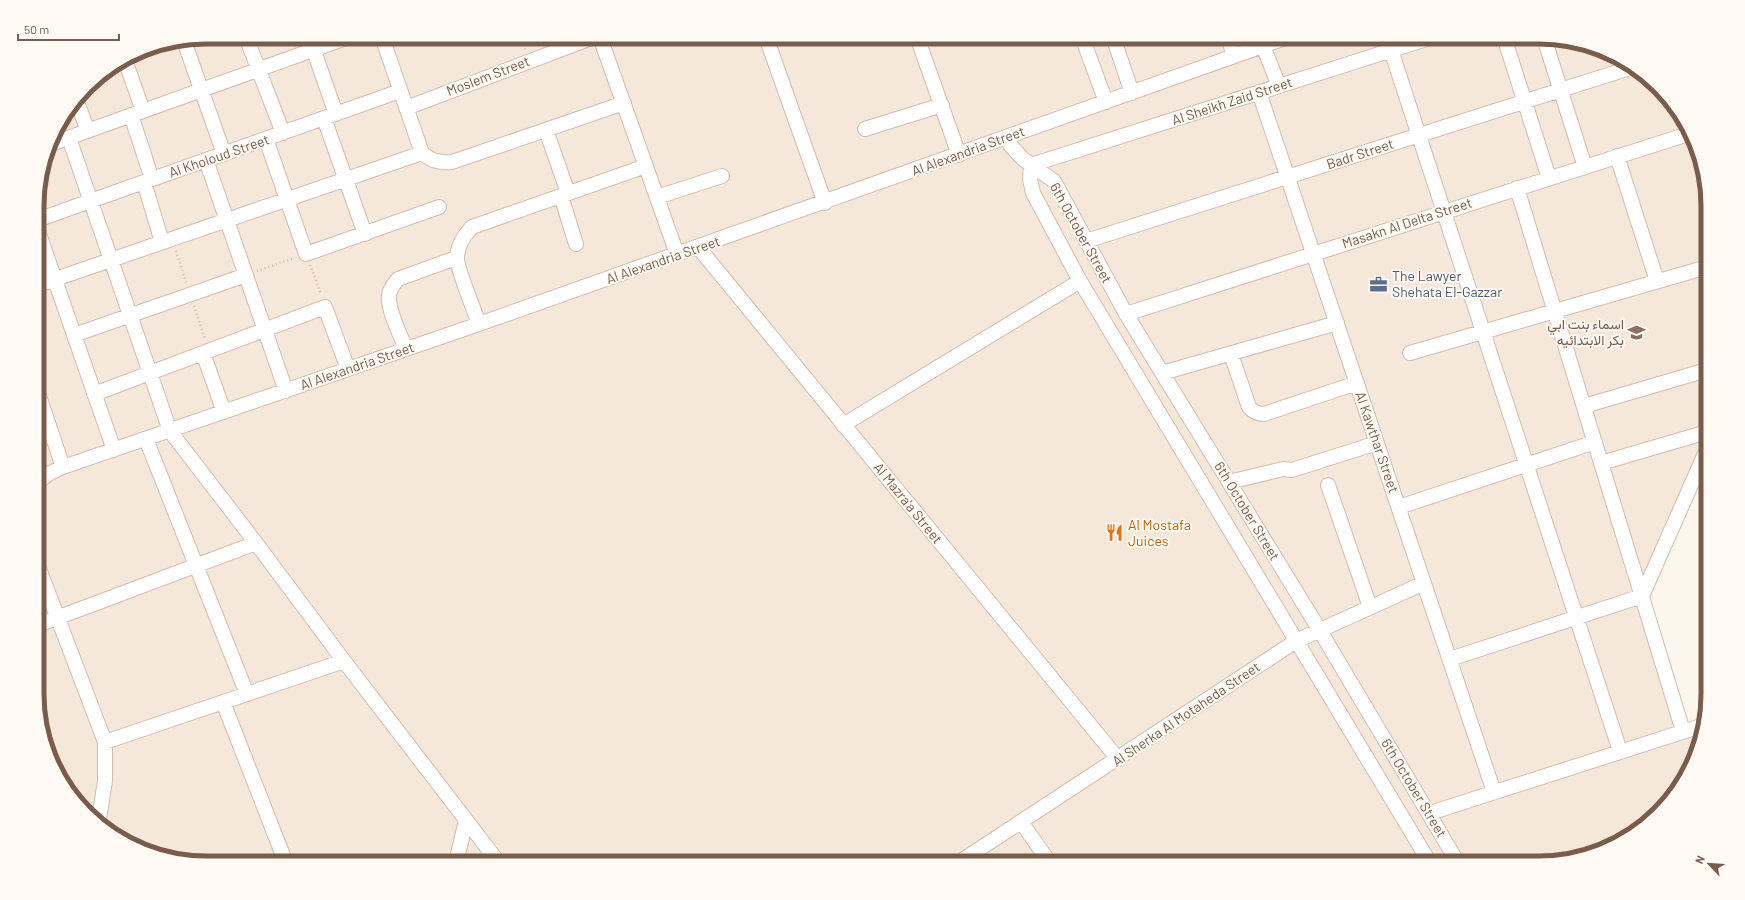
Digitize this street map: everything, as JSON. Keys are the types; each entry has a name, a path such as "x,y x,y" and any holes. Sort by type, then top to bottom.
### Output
{"street":[{"path":"249,44 283,133"},
{"path":"57,142 258,69 309,44"},
{"path":"311,44 345,179 365,234"},
{"path":"384,44 422,153 430,160 435,162 452,162 624,103"},
{"name":"Moslem Street","path":"406,108 575,44"},
{"path":"603,44 678,254"},
{"path":"768,44 824,203"},
{"path":"920,44 959,155"},
{"path":"1085,44 1106,102"},
{"path":"1114,44 1132,93"},
{"path":"1230,44 1234,56"},
{"name":"Al Alexandria Street","path":"44,470 63,467 406,350 824,203 1269,44"},
{"name":"Al Sheikh Zaid Street","path":"1031,165 1410,44"},
{"path":"1506,44 1549,178"},
{"path":"1546,44 1585,167"},
{"path":"185,45 224,154"},
{"path":"1263,46 1279,86"},
{"path":"1391,50 1620,751"},
{"path":"126,65 137,113 148,181 162,242"},
{"name":"Badr Street","path":"1086,242 1626,69"},
{"name":"Al Kholoud Street","path":"44,218 400,91"},
{"name":"Al Kawthar Street","path":"1260,92 1494,792"},
{"path":"865,129 942,105"},
{"path":"79,107 88,131"},
{"path":"546,130 565,195 576,244"},
{"name":"Masakn Al Delta Street","path":"1126,314 1443,211 1684,135"},
{"name":"6th October Street","path":"1006,137 1017,153 1054,181 1126,314 1430,813 1454,856"},
{"path":"69,138 170,431 494,856"},
{"path":"266,139 306,254 439,207"},
{"path":"44,282 422,153"},
{"path":"1617,156 1656,281"},
{"path":"206,160 286,391"},
{"name":"6th October Street","path":"1031,165 1030,179 1033,193 1080,281 1426,856"},
{"path":"479,324 456,258 458,246 472,227 646,166"},
{"path":"657,197 722,176"},
{"path":"1430,813 1620,751 1695,729 1642,596 1518,188"},
{"path":"44,246 114,450"},
{"name":"Al Mazra'a Street","path":"698,247 1118,759"},
{"path":"406,350 389,303 389,294 392,286 398,279 456,258"},
{"path":"1410,353 1701,269"},
{"path":"74,335 246,275"},
{"path":"843,425 1080,281"},
{"path":"94,394 325,307 348,370"},
{"path":"1162,373 1337,323"},
{"path":"202,353 224,412"},
{"path":"1230,354 1249,407 1258,414 1264,414 1357,383"},
{"path":"1584,406 1701,372"},
{"path":"44,411 63,467"},
{"path":"1601,463 1701,434"},
{"path":"146,439 247,694"},
{"path":"1399,507 1595,442"},
{"path":"1229,482 1282,469 1292,470 1378,443"},
{"path":"1450,660 1642,596 1701,463"},
{"path":"1328,486 1370,607"},
{"path":"44,623 256,543"},
{"path":"44,582 105,742 104,781 99,816"},
{"name":"Al Sherka Al Motaheda Street","path":"969,856 1296,641 1424,584"},
{"path":"105,742 344,661"},
{"path":"223,702 283,856"},
{"path":"458,856 466,820"},
{"path":"1021,822 1045,856"}],"path":[{"path":"246,275 306,254 325,307"}],"shaded area":[{"path":"185,45 1560,45 1601,56 1620,66 1646,84 1661,99 1674,116 1689,144 1700,185 1701,457 1641,602 1678,721 1697,728 1689,756 1674,784 1661,801 1646,816 1629,829 1601,844 1560,855 196,856 175,853 144,844 116,829 99,816 84,801 71,784 56,756 47,725 44,704 44,480 48,478 44,476 44,196 47,175 56,144 71,116 84,99 99,84 116,71 144,56"}],"place":[{"name":"The Lawyer Shehata El-Gazzar","path":"1379,284"},
{"name":"اسماء بنت ابي بكر الابتدائيه","path":"1637,332"},
{"name":"Al Mostafa Juices","path":"1115,533"}]}
